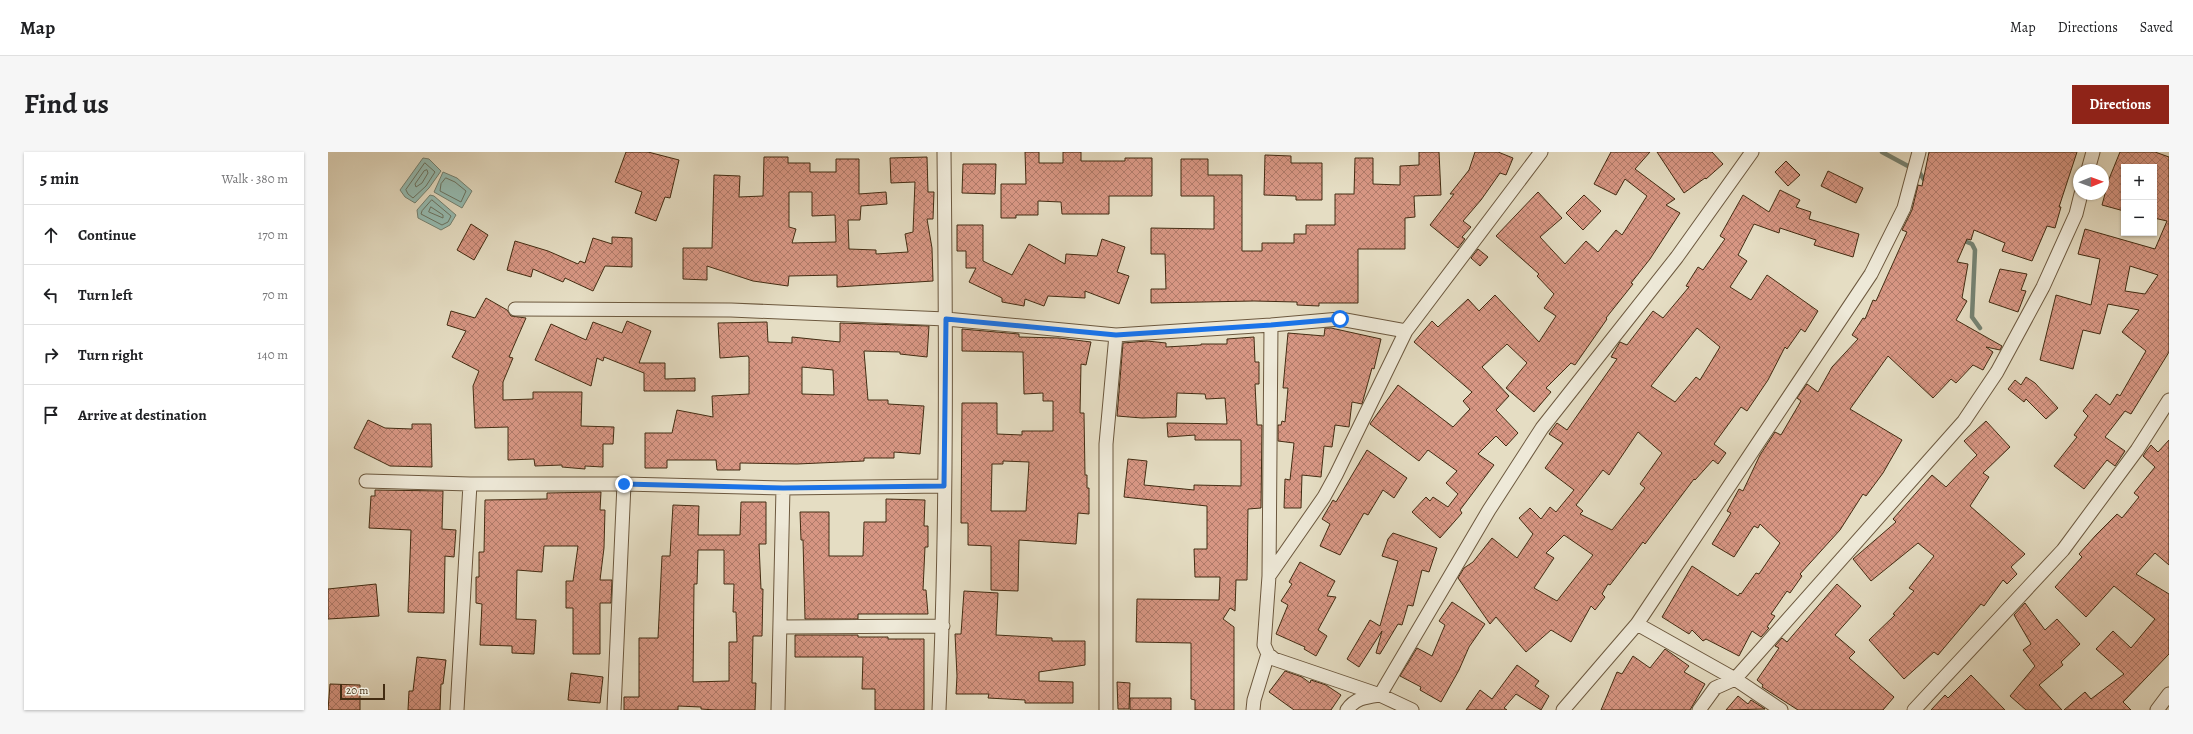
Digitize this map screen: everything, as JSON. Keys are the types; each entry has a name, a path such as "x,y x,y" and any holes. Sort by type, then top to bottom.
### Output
{"street":[{"path":"939,710 943,626 946,319 944,152"},
{"path":"1269,576 1324,497 1406,331 1540,152"},
{"path":"1380,695 1489,510 1542,428 1677,257 1752,152"},
{"path":"1563,710 1637,624 1871,274 1904,208 1919,152"},
{"path":"2090,164 2093,152"},
{"path":"1699,710 1715,688 1735,679 1964,421 1998,372 2043,287 2076,214 2080,200"},
{"path":"514,309 731,310 946,319 1116,335 1340,319 1406,331"},
{"path":"1271,325 1269,576 1264,645 1268,654 1274,659 1362,694 1380,695 1412,710"},
{"path":"1106,710 1106,444 1116,335"},
{"path":"1914,710 2062,550 2137,450 2169,400"},
{"path":"366,481 470,484 624,484 783,488 944,486"},
{"path":"457,710 470,484"},
{"path":"614,710 624,484"},
{"path":"778,710 783,488"},
{"path":"1637,624 1735,679 1781,710"},
{"path":"781,627 943,626"},
{"path":"1253,710 1254,700 1268,654"},
{"path":"1347,710 1362,694"},
{"path":"2157,710 2169,694"}],"water":[{"path":"423,158 429,159 441,171 429,188 415,203 405,197 400,190"},
{"path":"443,172 457,178 472,191 462,208 434,192"},
{"path":"430,195 434,196 456,215 450,225 441,230 418,218 417,210"}],"building":[{"path":"626,152 648,152 679,160 670,198 665,197 656,221 635,213 642,192 615,182"},
{"path":"1025,152 1039,152 1039,163 1063,163 1063,152 1081,152 1081,161 1125,161 1125,158 1152,158 1152,196 1109,196 1109,214 1062,214 1061,202 1038,201 1038,215 1016,215 1016,218 1001,218 1001,184 1026,184"},
{"path":"1419,152 1439,152 1441,195 1414,196 1415,217 1405,218 1405,249 1358,249 1358,303 1319,303 1319,306 1297,305 1297,302 1254,301 1151,303 1151,289 1166,289 1165,254 1151,254 1151,228 1214,229 1214,196 1181,196 1181,159 1208,159 1208,175 1242,175 1242,251 1262,251 1262,243 1294,243 1294,234 1306,234 1306,225 1335,225 1335,194 1354,194 1355,158 1373,158 1373,184 1400,185 1400,166 1419,165"},
{"path":"1475,152 1498,152 1513,158 1506,175 1500,173 1481,200 1463,221 1471,227 1462,237 1465,239 1458,248 1430,225 1454,194 1450,194 1469,170"},
{"path":"1611,152 1650,152 1635,169 1675,199 1666,205 1680,213 1650,259 1631,283 1633,284 1606,318 1607,319 1575,365 1571,363 1546,388 1551,392 1534,412 1506,388 1527,363 1507,344 1482,367 1509,396 1496,410 1518,433 1506,446 1496,436 1478,454 1494,465 1460,510 1462,513 1440,538 1412,512 1426,497 1430,501 1433,497 1448,507 1458,494 1446,483 1457,471 1428,450 1419,461 1370,424 1398,385 1453,427 1470,409 1463,401 1472,392 1414,342 1432,321 1438,327 1468,299 1479,311 1495,295 1539,342 1556,316 1544,308 1554,294 1537,276 1539,274 1496,236 1538,192 1562,218 1540,237 1565,264 1586,241 1598,252 1616,230 1622,235 1647,196 1625,179 1616,195 1594,184"},
{"path":"1657,152 1712,152 1723,164 1706,179 1705,178 1684,193"},
{"path":"1929,152 2077,152 2059,207 2061,207 2055,228 2047,226 2032,261 2002,251 2005,243 1974,230 1971,240 1967,239 1957,262 1968,264 1962,298 1967,301 1956,320 2002,346 2000,350 1986,347 1993,352 1983,370 1973,365 1956,383 1951,379 1933,398 1888,356 1850,409 1902,440 1883,473 1866,496 1863,494 1840,530 1800,574 1802,576 1790,593 1787,591 1771,614 1775,616 1767,627 1769,628 1761,637 1752,631 1739,656 1706,639 1703,641 1692,630 1689,634 1662,617 1692,566 1738,596 1756,573 1759,574 1780,543 1760,524 1758,528 1754,526 1734,557 1712,544 1731,513 1727,511 1739,489 1743,491 1760,455 1775,432 1781,435 1801,401 1797,398 1807,384 1818,392 1832,367 1858,339 1852,335 1863,318 1865,319 1873,300 1876,301 1907,232 1902,230 1912,210 1918,185 1922,186"},
{"path":"2120,152 2155,152 2169,157 2169,352 2131,414 2125,411 2105,437 2125,451 2115,466 2107,460 2084,489 2054,466 2077,437 2074,435 2088,416 2083,411 2096,394 2110,405 2117,394 2120,396 2146,351 2122,332 2139,310 2108,304 2100,334 2083,330 2073,369 2040,360 2056,295 2091,305 2100,259 2078,254 2085,229 2155,249 2167,221 2157,219 2157,164 2121,164 2121,210 2102,205 2103,200 2109,200 2109,179","holes":["2130,266 2158,275 2145,294 2125,291"]},
{"path":"1265,155 1291,156 1291,163 1322,163 1322,200 1296,200 1296,196 1264,195"},
{"path":"764,157 788,157 788,163 810,163 810,172 836,172 836,159 859,159 859,194 886,192 887,204 861,206 860,220 848,220 849,249 876,250 876,254 908,252 905,234 913,232 915,182 891,183 890,158 927,157 928,192 934,192 933,219 927,219 932,248 933,281 837,287 837,275 789,276 788,286 753,281 707,266 707,280 683,279 683,248 712,248 714,175 740,176 739,197 763,196","holes":["789,192 812,192 812,216 835,215 836,242 792,243 796,229 789,227"]},
{"path":"1786,161 1800,175 1788,186 1775,172"},
{"path":"963,164 996,164 995,194 962,193"},
{"path":"1828,171 1863,188 1856,203 1821,186"},
{"path":"1780,190 1800,200 1796,207 1811,212 1809,219 1859,234 1853,257 1814,245 1816,240 1780,228 1779,233 1754,224 1738,255 1747,261 1730,287 1751,300 1767,275 1818,311 1805,332 1801,329 1787,349 1785,347 1768,380 1747,411 1741,407 1714,444 1726,453 1718,464 1713,460 1695,480 1694,479 1645,544 1643,542 1610,585 1608,584 1602,594 1605,597 1595,610 1591,606 1571,642 1551,630 1526,652 1496,617 1490,624 1458,578 1464,568 1473,562 1492,538 1517,558 1533,534 1519,518 1530,508 1541,519 1550,507 1556,512 1574,490 1545,468 1563,443 1549,434 1557,423 1567,430 1617,359 1611,357 1620,342 1627,345 1653,311 1663,318 1689,287 1686,286 1698,267 1703,270 1725,239 1720,236 1743,195 1769,212","holes":["1697,328 1720,347 1700,380 1696,377 1675,402 1651,386","1638,432 1662,453 1640,484 1645,488 1612,530 1580,514 1583,511 1576,505 1603,470 1609,475","1564,535 1593,555 1557,601 1534,588 1554,558 1546,553"]},
{"path":"1584,195 1601,211 1583,230 1566,213"},
{"path":"471,224 488,235 474,260 457,250"},
{"path":"957,225 983,225 983,261 1012,275 1029,244 1065,264 1066,254 1097,256 1102,239 1125,247 1117,272 1129,276 1119,304 1085,291 1085,298 1048,296 1044,306 1025,299 1024,306 1002,302 1002,298 969,282 976,268 966,268 966,251 957,251"},
{"path":"612,237 632,238 632,267 605,266 593,291 565,278 563,282 533,269 531,277 507,270 515,241 548,251 578,264 580,261 585,263 593,238 612,244"},
{"path":"1478,249 1488,257 1480,266 1471,258"},
{"path":"2000,269 2027,274 2021,290 2026,291 2018,312 1989,302"},
{"path":"486,298 507,310 511,316 526,318 509,357 513,358 503,382 503,400 533,399 533,392 582,392 581,426 614,427 613,444 603,444 603,467 585,466 585,469 562,467 562,465 535,466 534,459 508,460 508,427 475,428 473,386 479,371 452,357 466,331 447,325 451,311 475,318"},
{"path":"627,321 651,331 639,363 665,363 665,379 695,378 695,391 644,391 644,373 604,357 603,361 597,358 591,386 535,360 551,324 586,340 593,322 622,333"},
{"path":"767,322 768,342 792,343 792,337 840,342 840,323 929,326 927,357 900,354 900,352 864,351 868,400 888,400 888,404 924,406 920,454 894,452 894,458 864,458 864,461 797,464 740,463 740,470 717,470 716,460 667,460 667,468 645,468 645,433 672,433 677,410 713,417 712,396 749,394 749,358 748,356 720,358 718,323","holes":["802,367 833,370 834,395 802,394"]},
{"path":"1325,328 1381,339 1374,369 1372,368 1362,404 1352,402 1349,427 1335,425 1332,447 1324,446 1321,477 1302,475 1301,508 1284,508 1285,479 1290,480 1294,443 1278,441 1278,425 1281,425 1282,421 1285,422 1288,388 1283,388 1288,333 1324,336"},
{"path":"962,329 1019,334 1019,337 1059,338 1091,342 1086,365 1081,364 1080,413 1084,413 1085,475 1087,475 1087,488 1089,488 1089,514 1078,513 1076,544 1019,540 1018,591 991,590 991,546 968,545 968,523 961,523 962,403 997,403 997,434 1022,435 1022,431 1053,431 1053,401 1043,401 1043,393 1024,394 1023,352 962,351","holes":["1003,461 1029,462 1026,511 991,511 992,464 1003,464"]},
{"path":"1254,337 1255,362 1259,362 1259,384 1255,384 1257,425 1262,425 1261,508 1248,509 1247,580 1236,580 1235,611 1230,608 1223,619 1234,627 1234,710 1195,710 1195,700 1191,699 1191,643 1136,642 1137,599 1219,600 1220,577 1195,577 1194,549 1207,549 1207,506 1124,497 1128,459 1147,461 1144,485 1194,490 1194,485 1241,486 1241,440 1195,440 1195,435 1168,437 1167,423 1227,424 1225,398 1206,399 1205,394 1177,393 1176,417 1142,418 1117,416 1123,343 1147,341 1166,343 1166,347 1201,344 1227,344 1227,339"},
{"path":"2026,377 2035,383 2058,408 2046,419 2026,399 2024,402 2008,389 2015,380 2021,385"},
{"path":"368,420 385,428 412,429 412,424 431,424 432,467 390,466 354,448"},
{"path":"1986,421 2010,447 1983,473 1989,477 1970,506 2025,554 2011,567 2017,574 2007,584 2003,580 1984,606 1981,604 1938,655 1934,652 1904,679 1869,640 1895,615 1893,614 1914,591 1909,588 1934,556 1918,543 1871,581 1853,559 1896,522 1893,519 1932,475 1946,487 1977,455 1964,441"},
{"path":"2169,440 2169,565 2155,553 2136,574 2169,594 2169,654 2123,702 2131,710 2064,710 2085,692 2091,699 2124,674 2096,649 2113,631 2131,648 2155,619 2114,586 2086,617 2055,587 2082,557 2079,554 2096,535 2117,514 2122,518 2139,497 2134,493 2155,467 2143,456 2147,450 2151,445 2158,452"},
{"path":"1367,450 1407,478 1394,498 1383,490 1368,515 1364,513 1340,555 1320,546 1330,524 1322,519 1333,500 1336,502"},
{"path":"375,490 443,491 442,529 456,530 454,557 445,556 444,613 408,612 411,530 369,528 371,496 375,496"},
{"path":"601,492 600,510 605,510 604,548 600,580 612,580 611,603 600,603 600,654 573,654 573,608 566,608 566,581 573,581 578,546 544,546 542,572 517,570 516,619 536,620 534,654 512,653 512,646 480,645 482,604 476,603 476,577 479,577 479,552 484,552 485,500 547,499 547,493"},
{"path":"886,499 925,500 924,526 928,526 928,547 925,547 923,590 926,590 928,614 858,614 858,619 805,619 803,540 801,540 800,512 829,512 829,556 863,556 864,522 886,522"},
{"path":"741,502 766,502 766,544 759,544 761,589 763,589 762,636 753,636 752,683 756,683 755,710 715,710 701,709 701,707 678,706 678,710 624,710 624,697 639,697 639,638 658,638 662,556 670,556 673,505 699,506 698,535 740,535","holes":["698,550 724,550 724,584 734,584 733,612 736,612 737,642 729,642 729,681 693,682 694,584 697,584"]},
{"path":"1393,533 1437,548 1429,572 1422,570 1413,606 1408,605 1402,625 1398,624 1380,654 1376,653 1382,631 1359,667 1347,659 1370,620 1380,626 1398,561 1382,556 1388,539"},
{"path":"1300,562 1335,581 1327,596 1336,597 1318,630 1327,636 1316,656 1304,649 1305,647 1276,634 1288,605 1281,601 1292,584 1289,582"},
{"path":"376,584 379,616 328,619 328,589"},
{"path":"1837,584 1861,606 1835,635 1855,652 1849,658 1894,697 1883,710 1798,710 1762,687 1763,685 1757,680 1779,648 1775,646 1782,638 1787,642"},
{"path":"964,591 998,593 996,635 1052,638 1052,641 1085,641 1085,665 1039,672 1039,681 1073,682 1073,703 1025,703 1025,700 988,698 989,694 956,694 957,676 955,634 961,634"},
{"path":"1452,602 1485,624 1469,647 1459,670 1441,702 1420,690 1421,687 1400,676 1417,648 1432,656 1445,625 1439,621"},
{"path":"2025,603 2045,630 2057,619 2080,644 2061,662 2063,665 2039,685 2062,710 2026,710 2010,696 2035,666 2023,650 2031,644 2014,615"},
{"path":"795,635 858,635 858,637 888,637 888,639 924,639 924,710 875,710 875,689 862,689 863,657 795,657"},
{"path":"1665,649 1689,666 1684,672 1705,684 1690,710 1601,710 1617,672 1622,674 1633,656 1650,668"},
{"path":"417,657 446,660 443,684 441,684 440,710 408,710 409,691 413,691"},
{"path":"1517,665 1539,681 1535,686 1549,696 1541,710 1516,694 1504,708 1507,710 1466,710 1480,690 1492,699"},
{"path":"1285,671 1302,677 1310,683 1311,680 1326,685 1341,695 1331,710 1294,710 1269,692"},
{"path":"571,673 603,677 600,703 568,700"},
{"path":"1971,675 2005,710 1931,710 1945,695 1948,698"},
{"path":"1117,682 1130,683 1129,709 1118,709"},
{"path":"330,684 360,685 360,710 328,710"},
{"path":"1738,696 1748,704 1751,700 1765,709 1726,710"},
{"path":"1130,698 1171,698 1171,710 1130,710"}],"waterway":[{"path":"1882,152 1919,172 1927,184"},
{"path":"1962,240 1972,244 1975,250 1972,317 1980,328"}],"route":[{"path":"624,484 783,488 944,486 946,319 1116,335 1340,319"}]}
